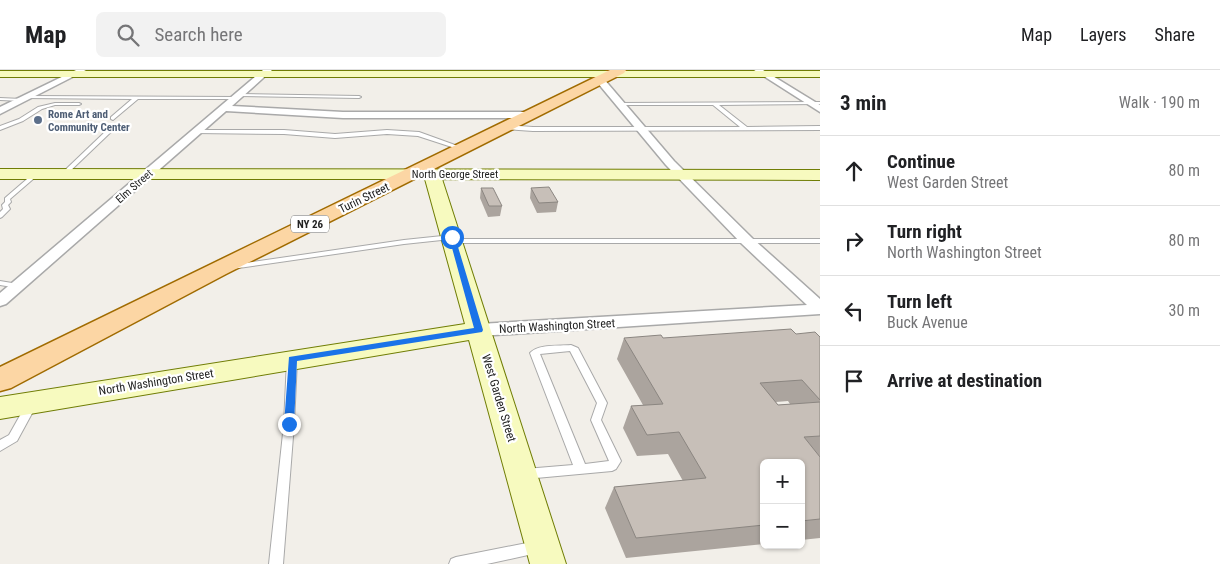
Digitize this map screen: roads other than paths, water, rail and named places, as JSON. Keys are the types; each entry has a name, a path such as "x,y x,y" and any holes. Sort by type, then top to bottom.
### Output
{"main road":[{"name":"Turin Street","path":"0,380 218,269 422,174 463,149 610,75"}],"street":[{"path":"2,109 79,72"},
{"path":"0,74 79,72 610,75 761,72 820,74"},
{"name":"Elm Street","path":"0,301 266,72"},
{"path":"761,72 820,109"},
{"path":"610,75 620,104 681,175 820,308"},
{"path":"224,108 343,115 529,116"},
{"name":"North George Street","path":"0,174 820,174"},
{"name":"West Garden Street","path":"422,174 453,239 546,555"},
{"name":"North Washington Street","path":"0,408 479,330 820,308"}],"lane":[{"path":"0,99 238,96 359,97"},
{"path":"92,104 101,98"},
{"path":"112,118 136,98"},
{"path":"620,104 820,103"},
{"path":"0,128 21,120 34,110 47,106 109,104"},
{"path":"715,104 745,128"},
{"path":"506,127 533,129 820,128"},
{"path":"64,174 110,131"},
{"path":"197,132 284,132 335,136 386,132 419,134 463,149"},
{"path":"0,216 8,209 5,205 8,202 7,199 36,174"},
{"path":"218,269 404,242 453,239 820,241"},
{"path":"0,283 18,286"},
{"path":"522,474 581,469 612,466 615,461 596,420 602,403 575,350 570,348 538,350 535,353 581,469"},
{"path":"276,564 289,424 292,359"},
{"path":"0,446 13,438 33,402"},
{"path":"456,564 546,555"}],"place":[{"name":"Rome Art and Community Center","path":"38,120"}]}
